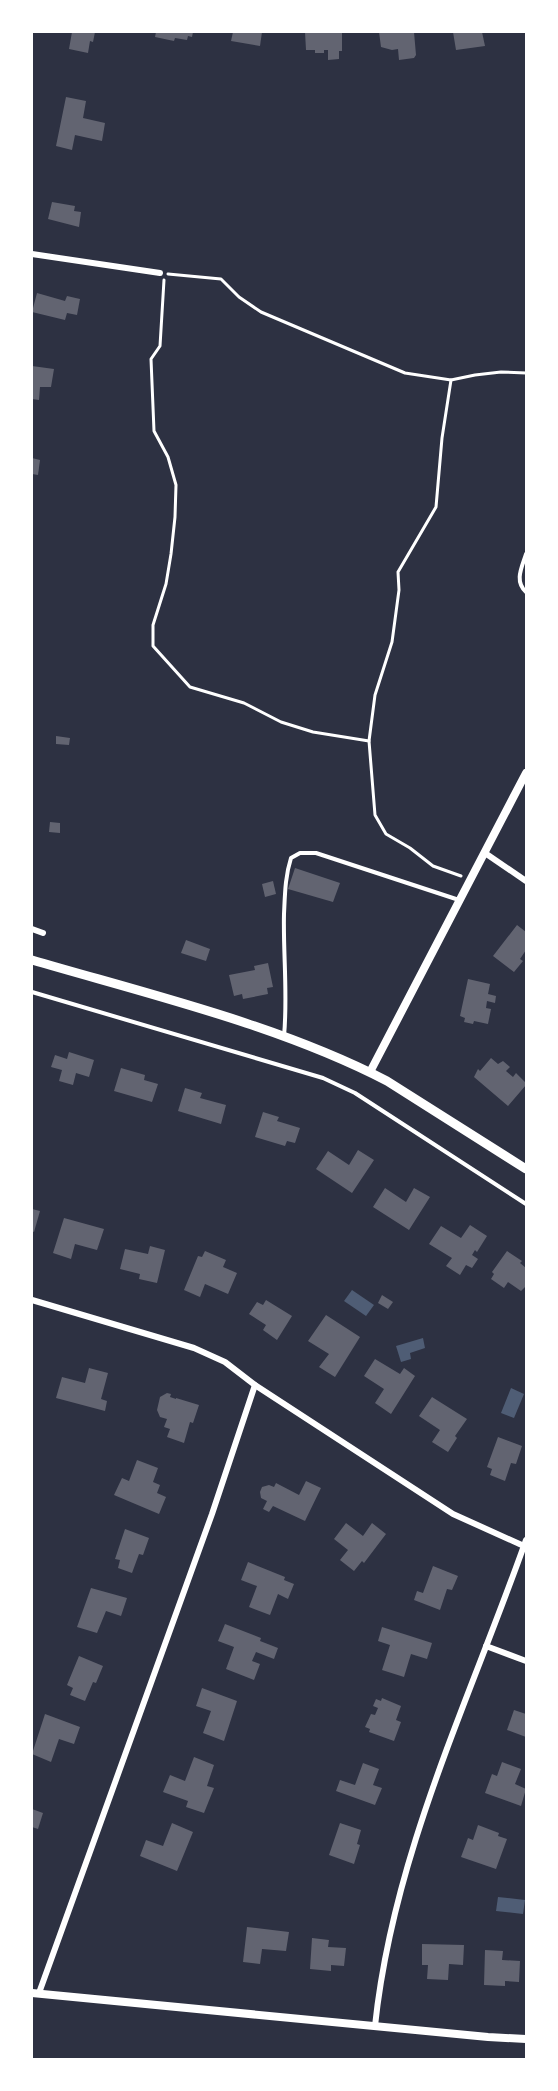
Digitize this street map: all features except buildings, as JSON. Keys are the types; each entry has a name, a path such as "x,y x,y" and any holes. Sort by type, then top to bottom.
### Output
{"main road":[{"path":"32,960 284,1037 370,1072 526,1168"}],"street":[{"path":"32,254 160,273"},
{"path":"370,1072 526,773"},
{"path":"485,853 526,881"},
{"path":"32,929 43,933"},
{"path":"32,1300 194,1348 225,1362 255,1385 453,1514 525,1543 429,1796 402,1879 380,1977 375,2026"},
{"path":"255,1385 212,1514 35,1993 526,2039"},
{"path":"486,1646 526,1661"}],"lane":[{"path":"526,554 519,580 526,592"},
{"path":"284,1037 285,875 291,858 300,853 316,853 461,900"},
{"path":"32,992 323,1078 378,1107 526,1204"}],"path":[{"path":"369,741 313,732 281,722 244,703 190,687 153,646 153,625 166,584 175,517 176,485 168,457 154,431 151,359 160,346 164,274 221,279 239,297 261,312 405,373 451,380 493,373 526,373"},
{"path":"451,380 442,438 436,507 398,572 399,590 392,642 375,695 369,741 375,815 386,834 410,848 433,866 472,880"}],"water":[{"path":"352,1290 374,1305 366,1316 344,1301"},
{"path":"423,1338 425,1348 410,1353 411,1359 401,1362 396,1346"},
{"path":"511,1388 524,1394 514,1418 501,1413"},
{"path":"498,1897 525,1900 523,1914 496,1911"}]}
